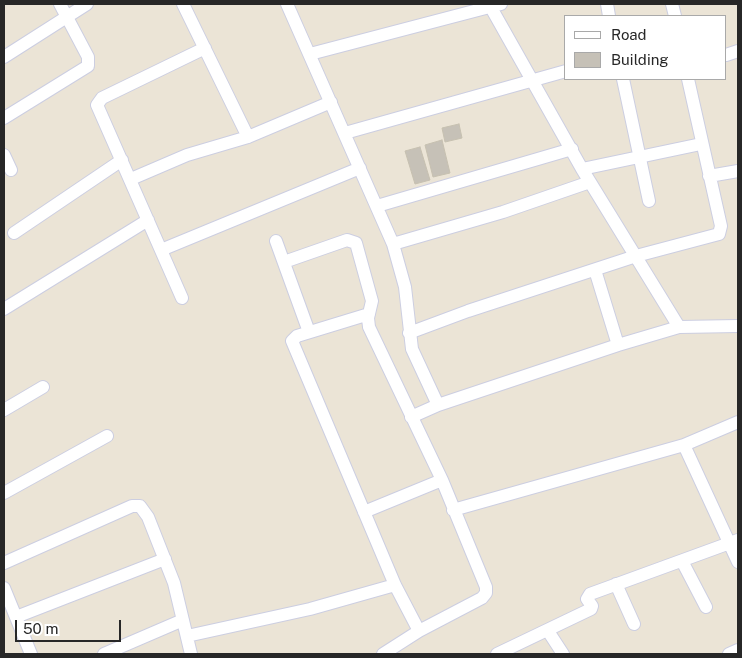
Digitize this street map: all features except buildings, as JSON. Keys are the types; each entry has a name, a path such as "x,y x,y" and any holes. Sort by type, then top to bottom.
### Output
{"street":[{"path":"4,118 88,66 88,56 60,4"},
{"path":"4,57 87,4"},
{"path":"183,4 248,137"},
{"path":"287,4 393,244 406,287 409,333 416,360 438,405"},
{"path":"310,54 494,5 582,169 679,327"},
{"path":"182,298 131,179 99,112 98,102 205,48"},
{"path":"345,133 564,72"},
{"path":"623,80 649,201"},
{"path":"409,333 468,311 636,256 719,234 721,226 701,144 688,80"},
{"path":"131,179 187,155 248,137 331,102"},
{"path":"582,169 701,144"},
{"path":"377,206 572,150"},
{"path":"4,155 11,170"},
{"path":"14,233 122,160"},
{"path":"161,250 360,168"},
{"path":"709,176 738,171"},
{"path":"393,244 502,212 590,182"},
{"path":"4,309 148,220"},
{"path":"284,262 347,240 354,241 359,248 372,301 369,327 442,480 486,587 486,593 482,598 383,654"},
{"path":"276,241 308,332"},
{"path":"594,270 618,345"},
{"path":"369,314 294,337 294,346 395,586 419,632"},
{"path":"411,417 438,405 618,345 679,327 738,326"},
{"path":"4,410 43,387"},
{"path":"453,510 684,445 738,422"},
{"path":"4,493 107,436"},
{"path":"684,445 734,542 738,562"},
{"path":"364,512 442,480"},
{"path":"4,563 137,505 146,512 174,583 191,654"},
{"path":"497,654 591,609 587,599 588,595 734,542"},
{"path":"16,617 165,559"},
{"path":"682,561 706,607"},
{"path":"616,584 634,624"},
{"path":"187,636 310,610 395,586"},
{"path":"4,588 32,654"},
{"path":"104,654 183,620"},
{"path":"548,631 563,654"},
{"path":"729,654 738,650"}]}
